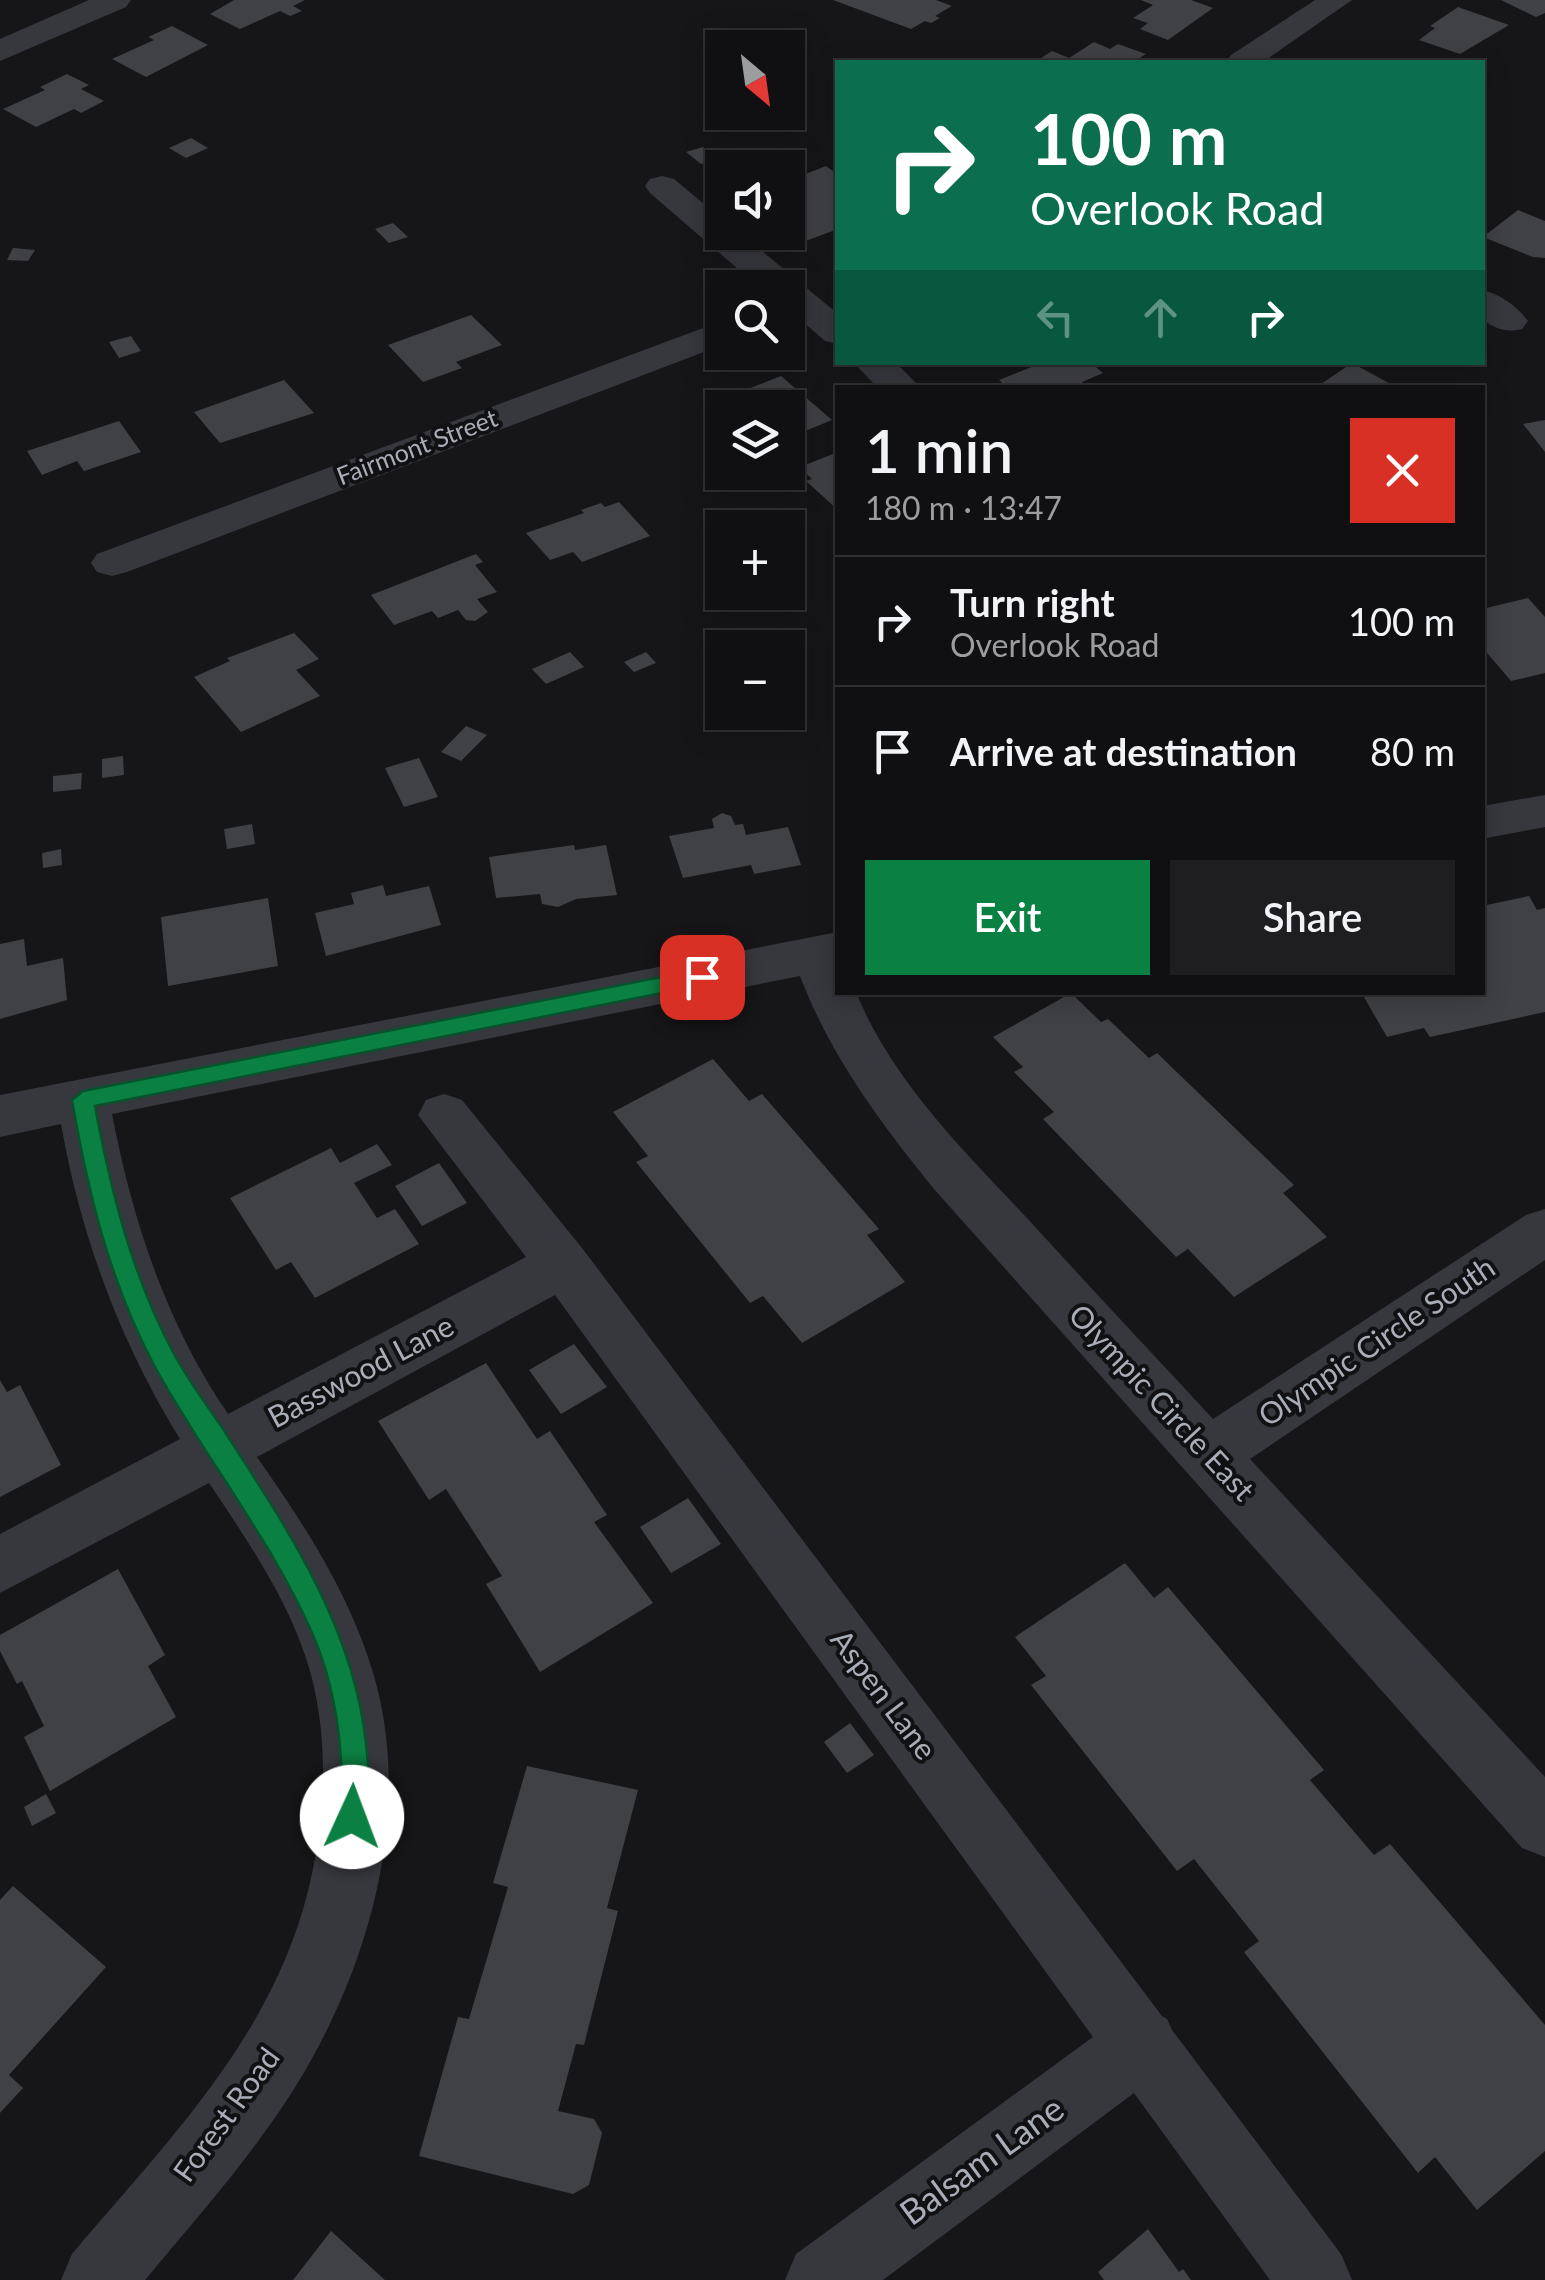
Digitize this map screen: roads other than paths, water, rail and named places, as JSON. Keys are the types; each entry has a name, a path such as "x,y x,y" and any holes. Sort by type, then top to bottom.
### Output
{"street":[{"path":"0,52 115,0"},
{"path":"1245,60 1336,0"},
{"path":"662,186 759,270"},
{"path":"805,294 835,289"},
{"path":"805,308 835,331"},
{"name":"Fairmont Street","path":"112,563 705,338"},
{"path":"875,365 899,385"},
{"path":"1485,822 1545,810"},
{"path":"0,1116 827,952"},
{"name":"Olympic Circle East","path":"827,952 835,989"},
{"name":"Olympic Circle East","path":"836,995 842,1021 882,1087 1033,1266 1545,1825"},
{"name":"Forest Road","path":"83,1100 98,1185 125,1272 164,1360 276,1534 326,1633 348,1696 356,1785 346,1882 313,1981 269,2064 98,2280"},
{"name":"Aspen Lane","path":"444,1115 562,1264 1316,2280"},
{"name":"Olympic Circle South","path":"1209,1454 1545,1230"},
{"name":"Basswood Lane","path":"0,1564 562,1264"},
{"name":"Balsam Lane","path":"822,2280 1142,2044"}]}
